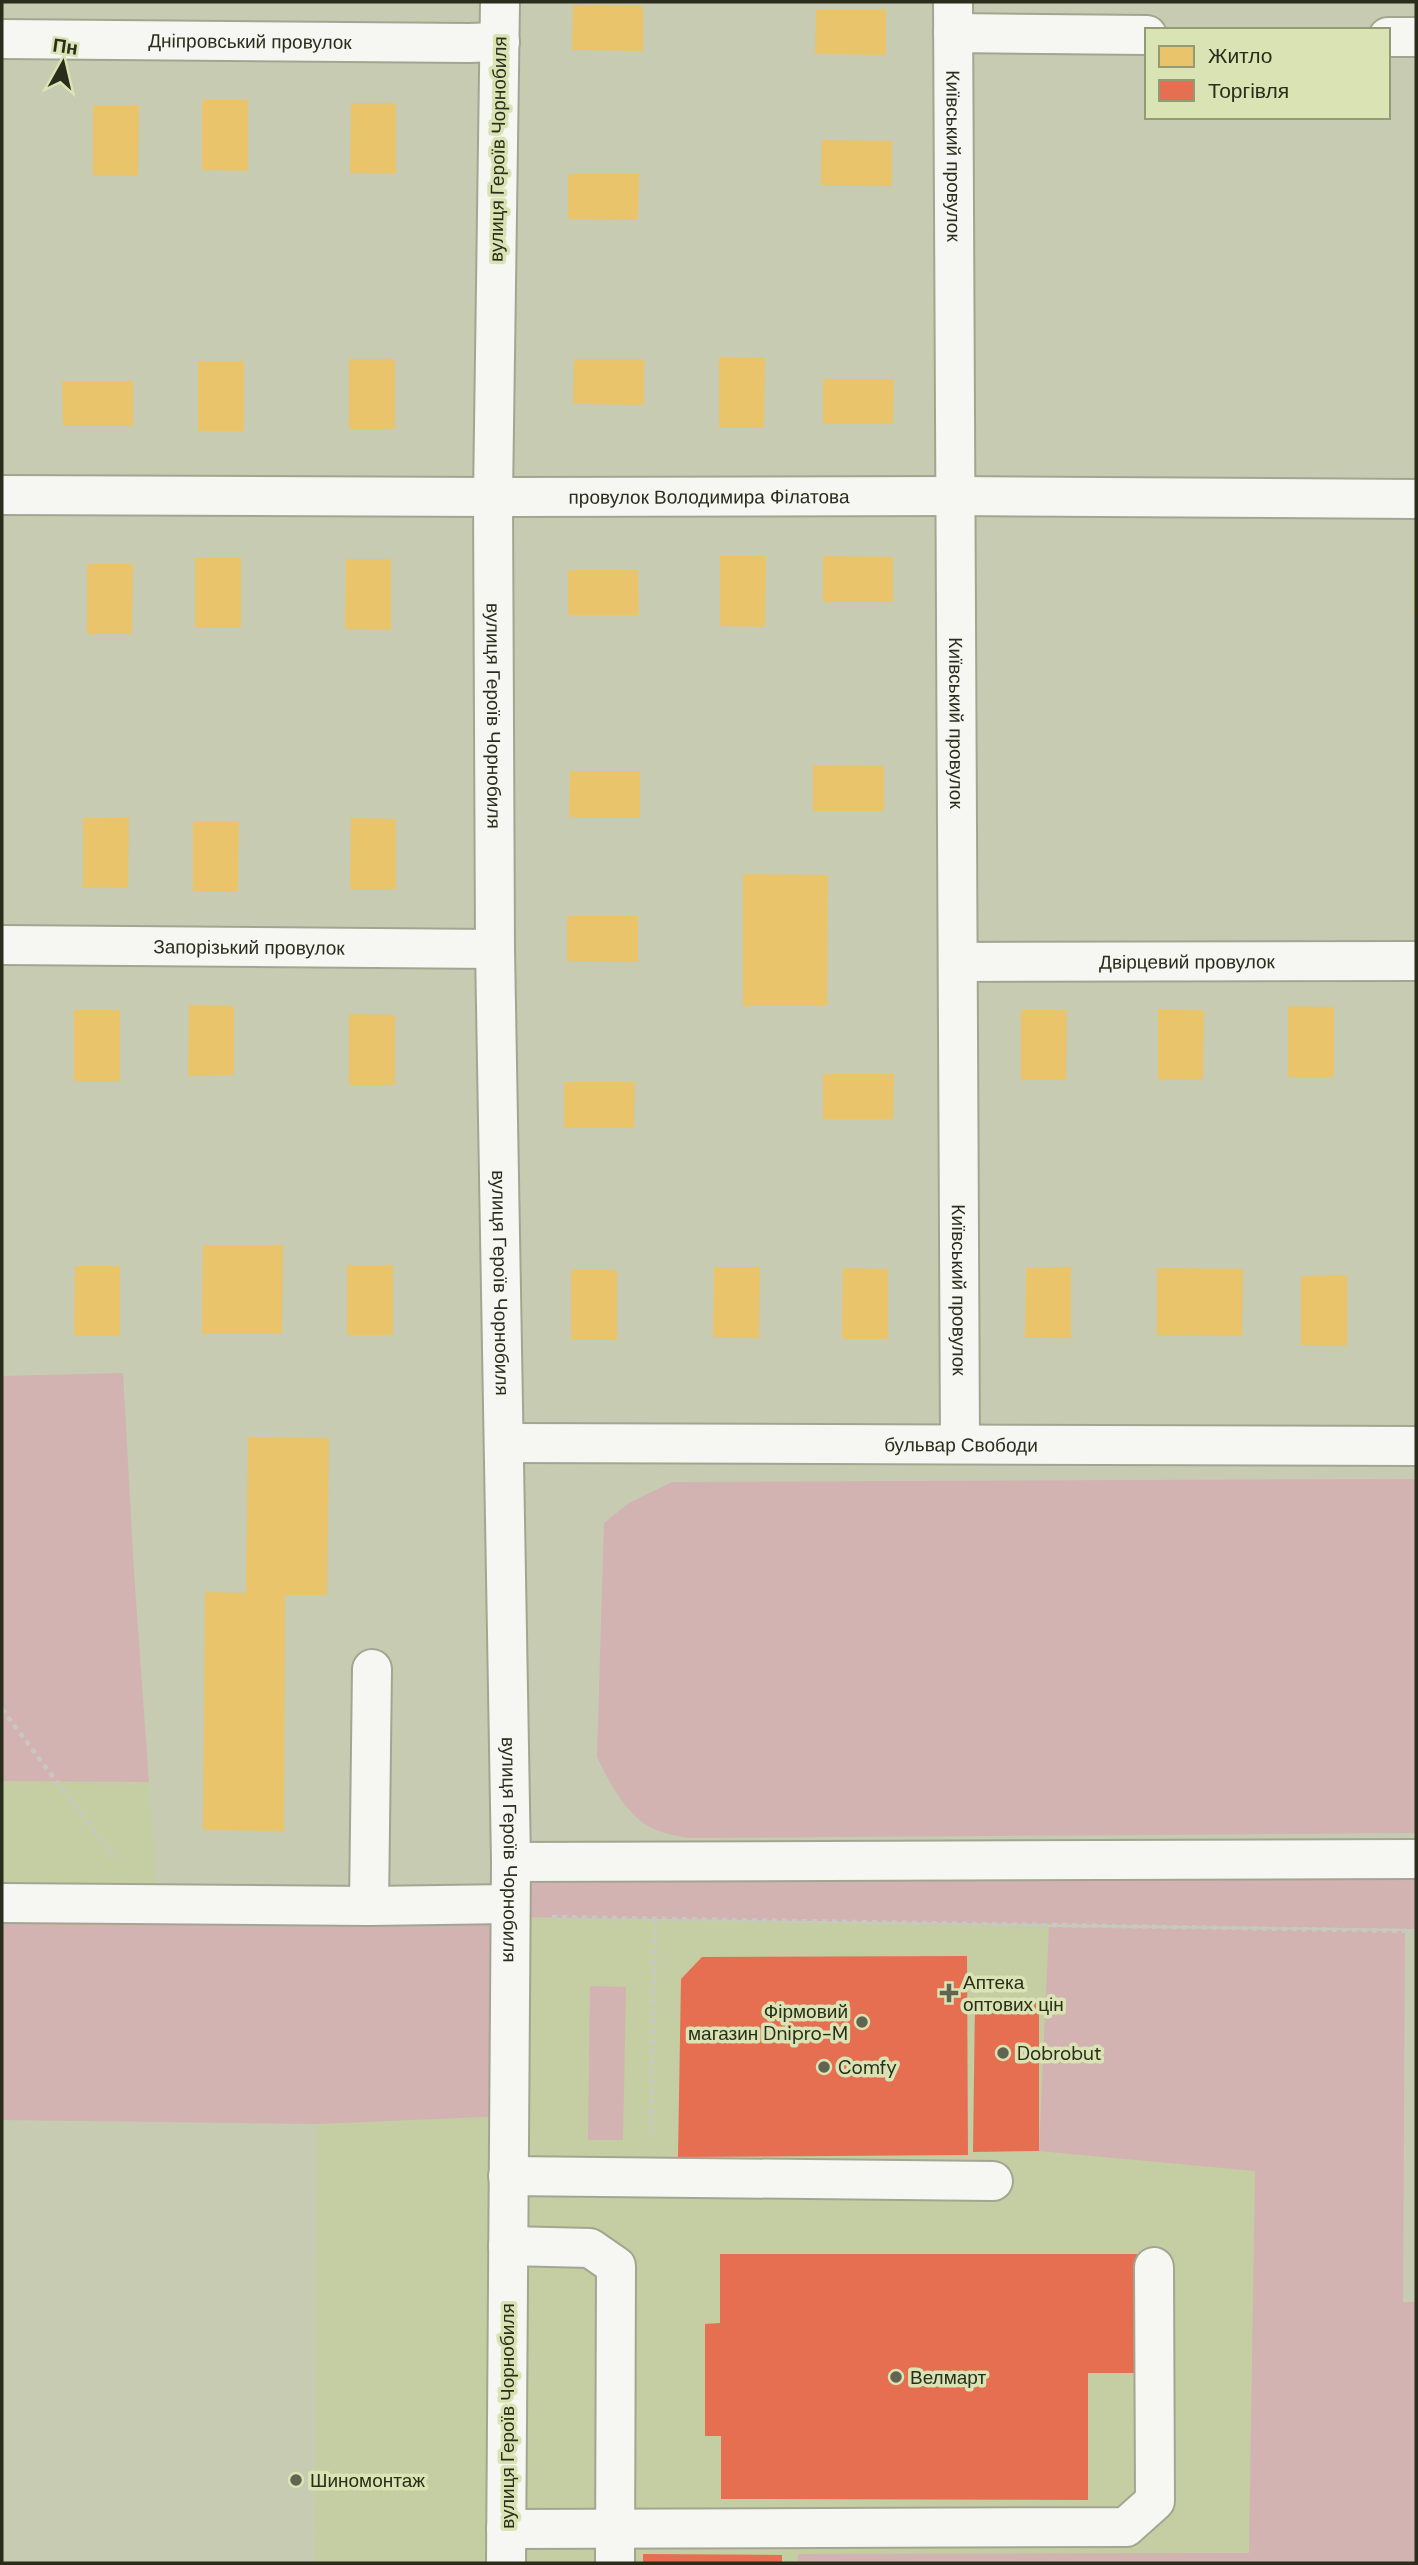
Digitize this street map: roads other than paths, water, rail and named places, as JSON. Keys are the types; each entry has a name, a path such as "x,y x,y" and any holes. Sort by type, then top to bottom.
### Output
{"street":[{"name":"вулиця Героїв Чорнобиля","path":"500,2 493,497 495,949 511,1862 506,2546"},
{"path":"953,17 1145,34"},
{"name":"Київський провулок","path":"953,17 960,1444"},
{"path":"1390,37 1416,37"},
{"name":"Дніпровський провулок","path":"2,39 500,42"},
{"name":"провулок Володимира Філатова","path":"2,495 1416,499"},
{"name":"Запорізький провулок","path":"2,945 495,949"},
{"name":"Двірцевий провулок","path":"958,962 1416,961"},
{"name":"бульвар Свободи","path":"504,1443 1416,1446"},
{"path":"369,1906 372,1669"},
{"path":"511,1862 1416,1859"},
{"path":"2,1903 369,1906 510,1911"},
{"path":"508,2176 993,2181"},
{"path":"508,2246 590,2248 617,2266 615,2563"},
{"path":"506,2546 1126,2527 1155,2501 1154,2267"}],"place":[{"name":"Аптека оптових цін","path":"949,1993"},
{"name":"Фірмовий магазин Dnipro-M","path":"862,2022"},
{"name":"Dobrobut","path":"1003,2053"},
{"name":"Comfy","path":"824,2067"},
{"name":"Велмарт","path":"896,2377"},
{"name":"Шиномонтаж","path":"296,2480"}]}
